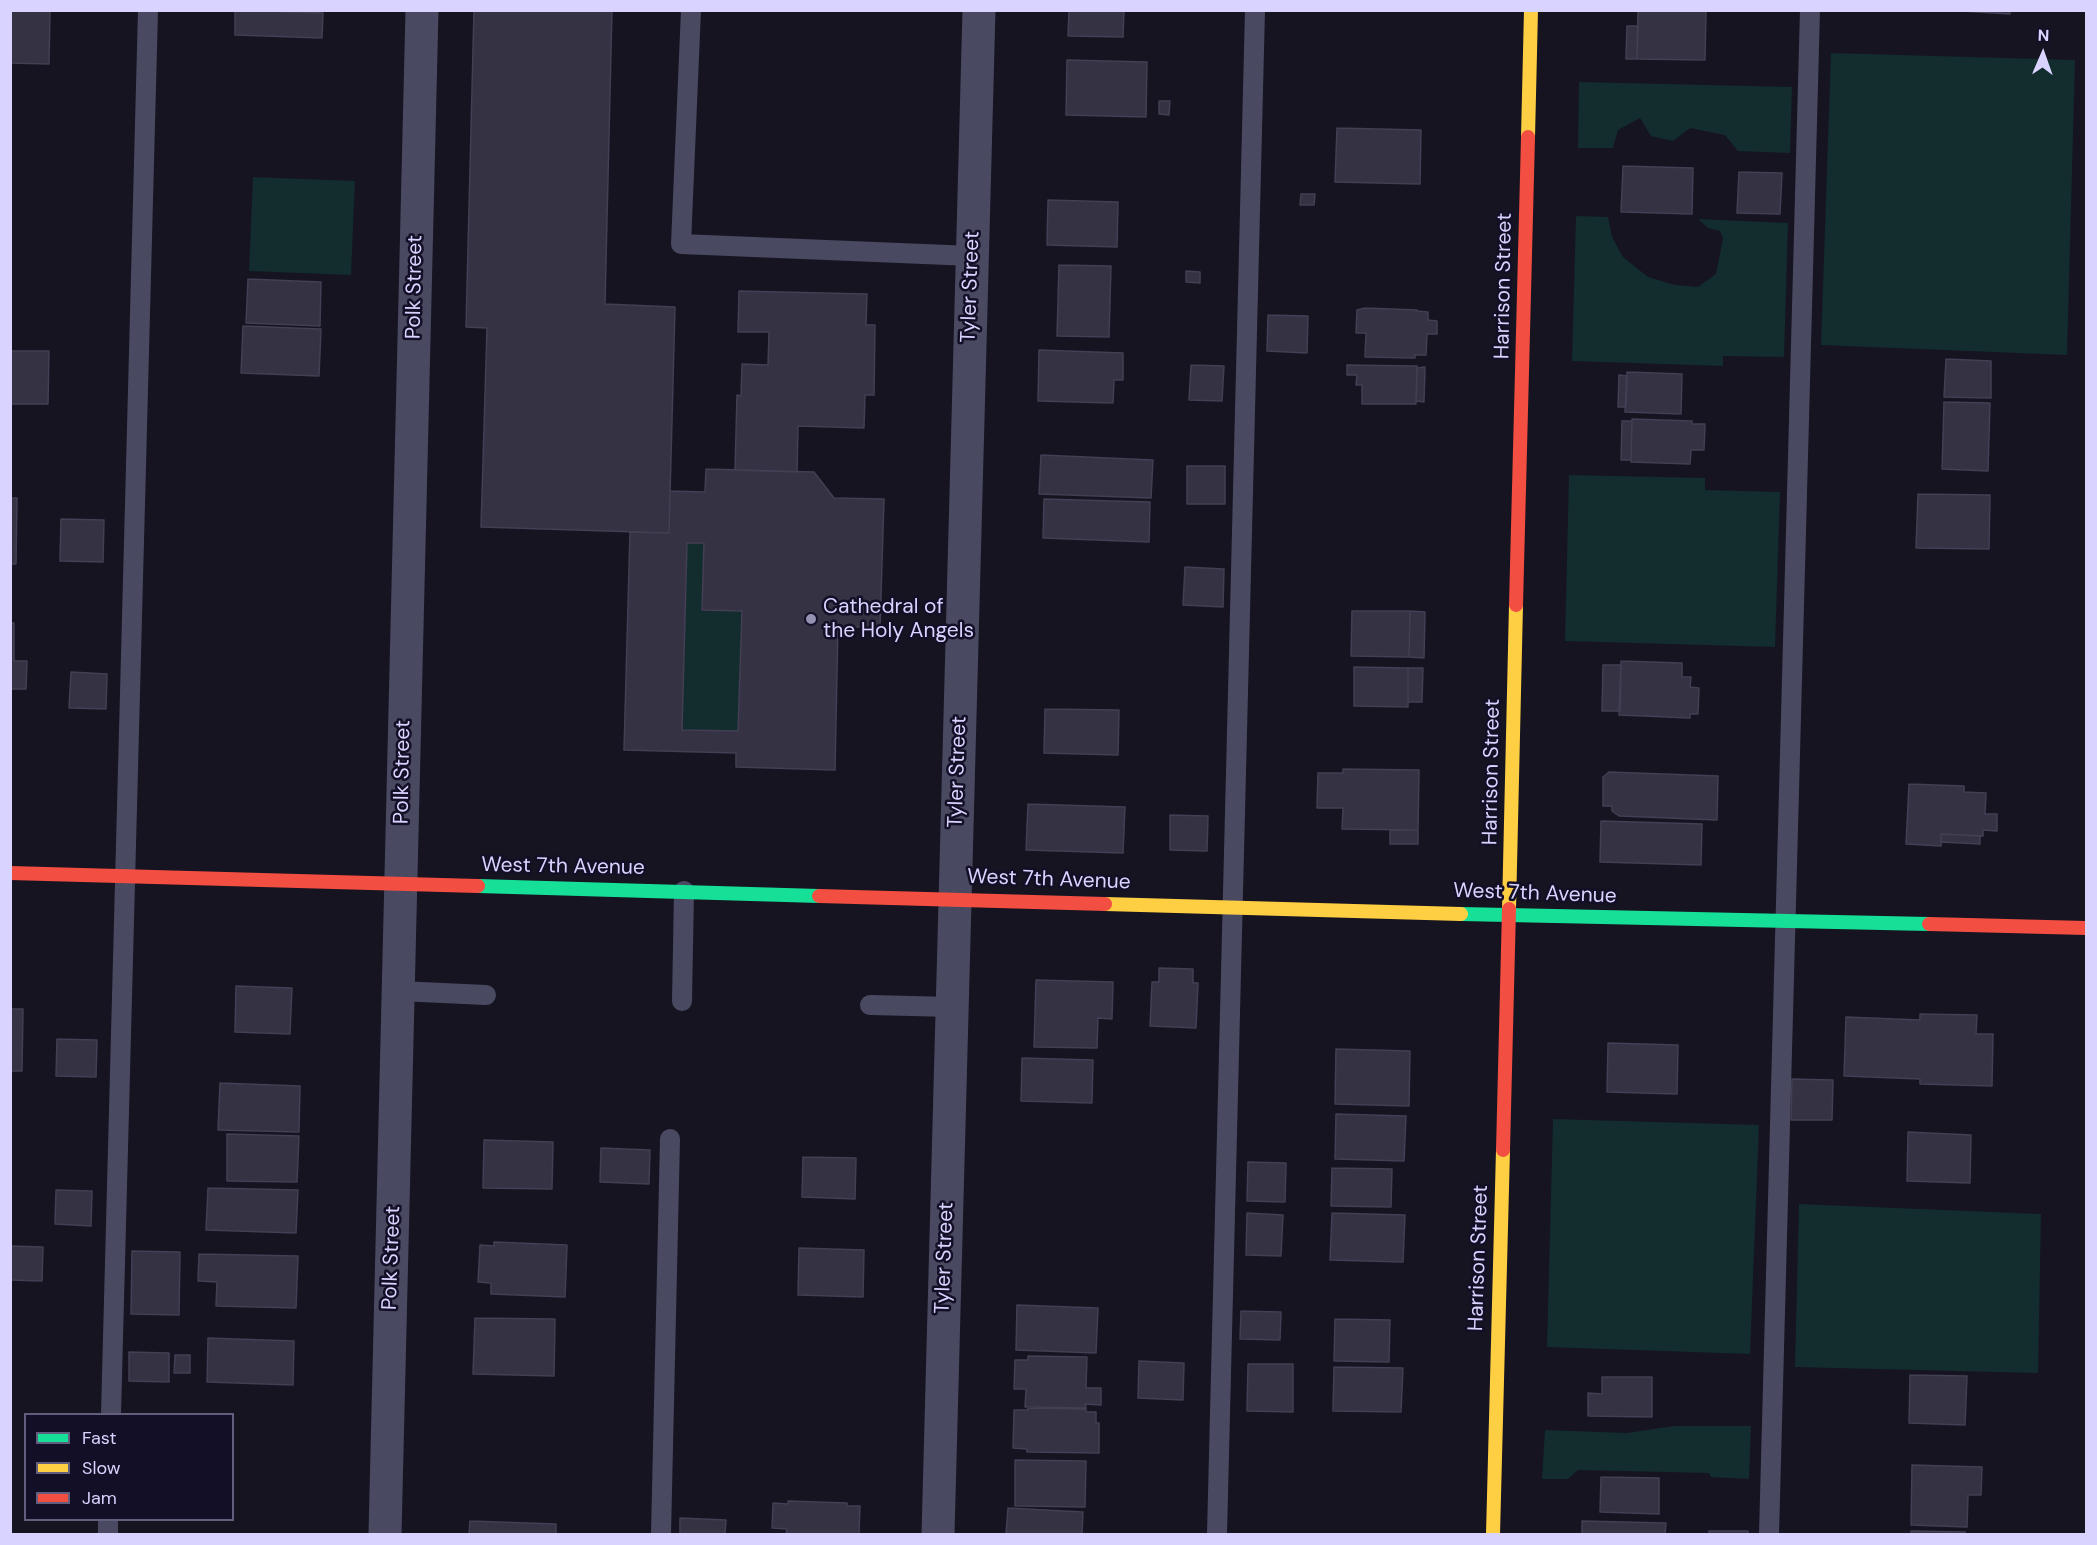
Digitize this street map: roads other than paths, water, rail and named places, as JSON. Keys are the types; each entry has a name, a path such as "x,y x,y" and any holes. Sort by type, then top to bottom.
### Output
{"street":[{"name":"Polk Street","path":"385,1534 422,10"},
{"name":"Tyler Street","path":"938,1534 979,10"},
{"name":"Harrison Street","path":"1493,1534 1531,10"},
{"name":"West 7th Avenue","path":"10,873 1510,915 2086,928"}],"lane":[{"path":"111,1413 148,10"},
{"path":"691,10 681,244 972,256"},
{"path":"1217,1534 1255,10"},
{"path":"1768,1534 1810,10"},
{"path":"682,1001 684,891"},
{"path":"399,991 486,995"},
{"path":"870,1005 952,1007"},
{"path":"661,1534 670,1139"}],"place":[{"name":"Cathedral of the Holy Angels","path":"811,619"}]}
